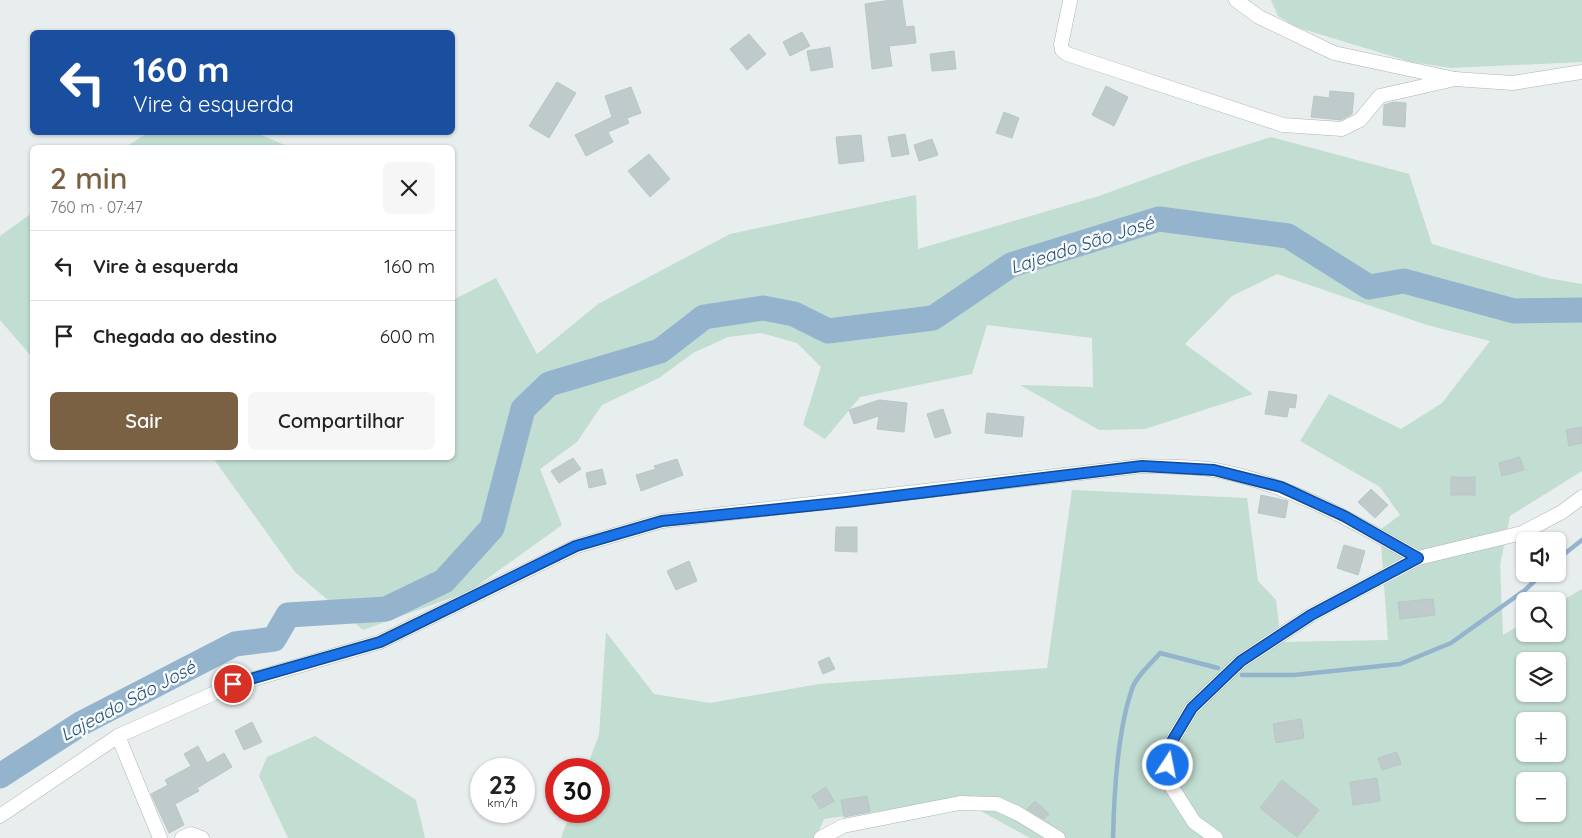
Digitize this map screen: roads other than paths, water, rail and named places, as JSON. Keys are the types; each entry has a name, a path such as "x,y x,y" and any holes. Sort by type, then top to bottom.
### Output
{"street":[{"path":"1236,0 1258,17 1334,53 1455,79 1512,83 1582,72"},
{"path":"1070,1 1061,44 1062,50 1067,54 1283,125 1342,129 1360,120 1380,96 1455,79"},
{"path":"0,816 118,736 233,684 380,642 576,546 662,521 846,502 1142,466 1214,470 1281,487 1344,516 1418,558"},
{"path":"1216,838 1194,822 1168,781 1168,748 1192,708 1248,656 1311,615 1418,558 1522,533 1562,512 1582,496"},
{"path":"118,736 160,838"},
{"path":"821,838 843,826 960,803 997,804 1017,813 1058,838"},
{"path":"182,838 191,834 202,838"}],"waterway":[{"name":"Lajeado São José","path":"0,776 82,723 235,644 274,639 288,615 386,609 444,581 492,528 523,409 549,384 660,351 704,317 763,308 794,314 828,331 933,318 1011,265 1159,219 1288,236 1369,287 1404,281 1514,311 1582,310"},
{"path":"1566,553 1582,540"},
{"path":"1242,675 1294,675 1400,664 1451,643 1534,582"},
{"path":"1113,838 1120,742 1127,705 1137,679 1160,653 1218,668"}]}
